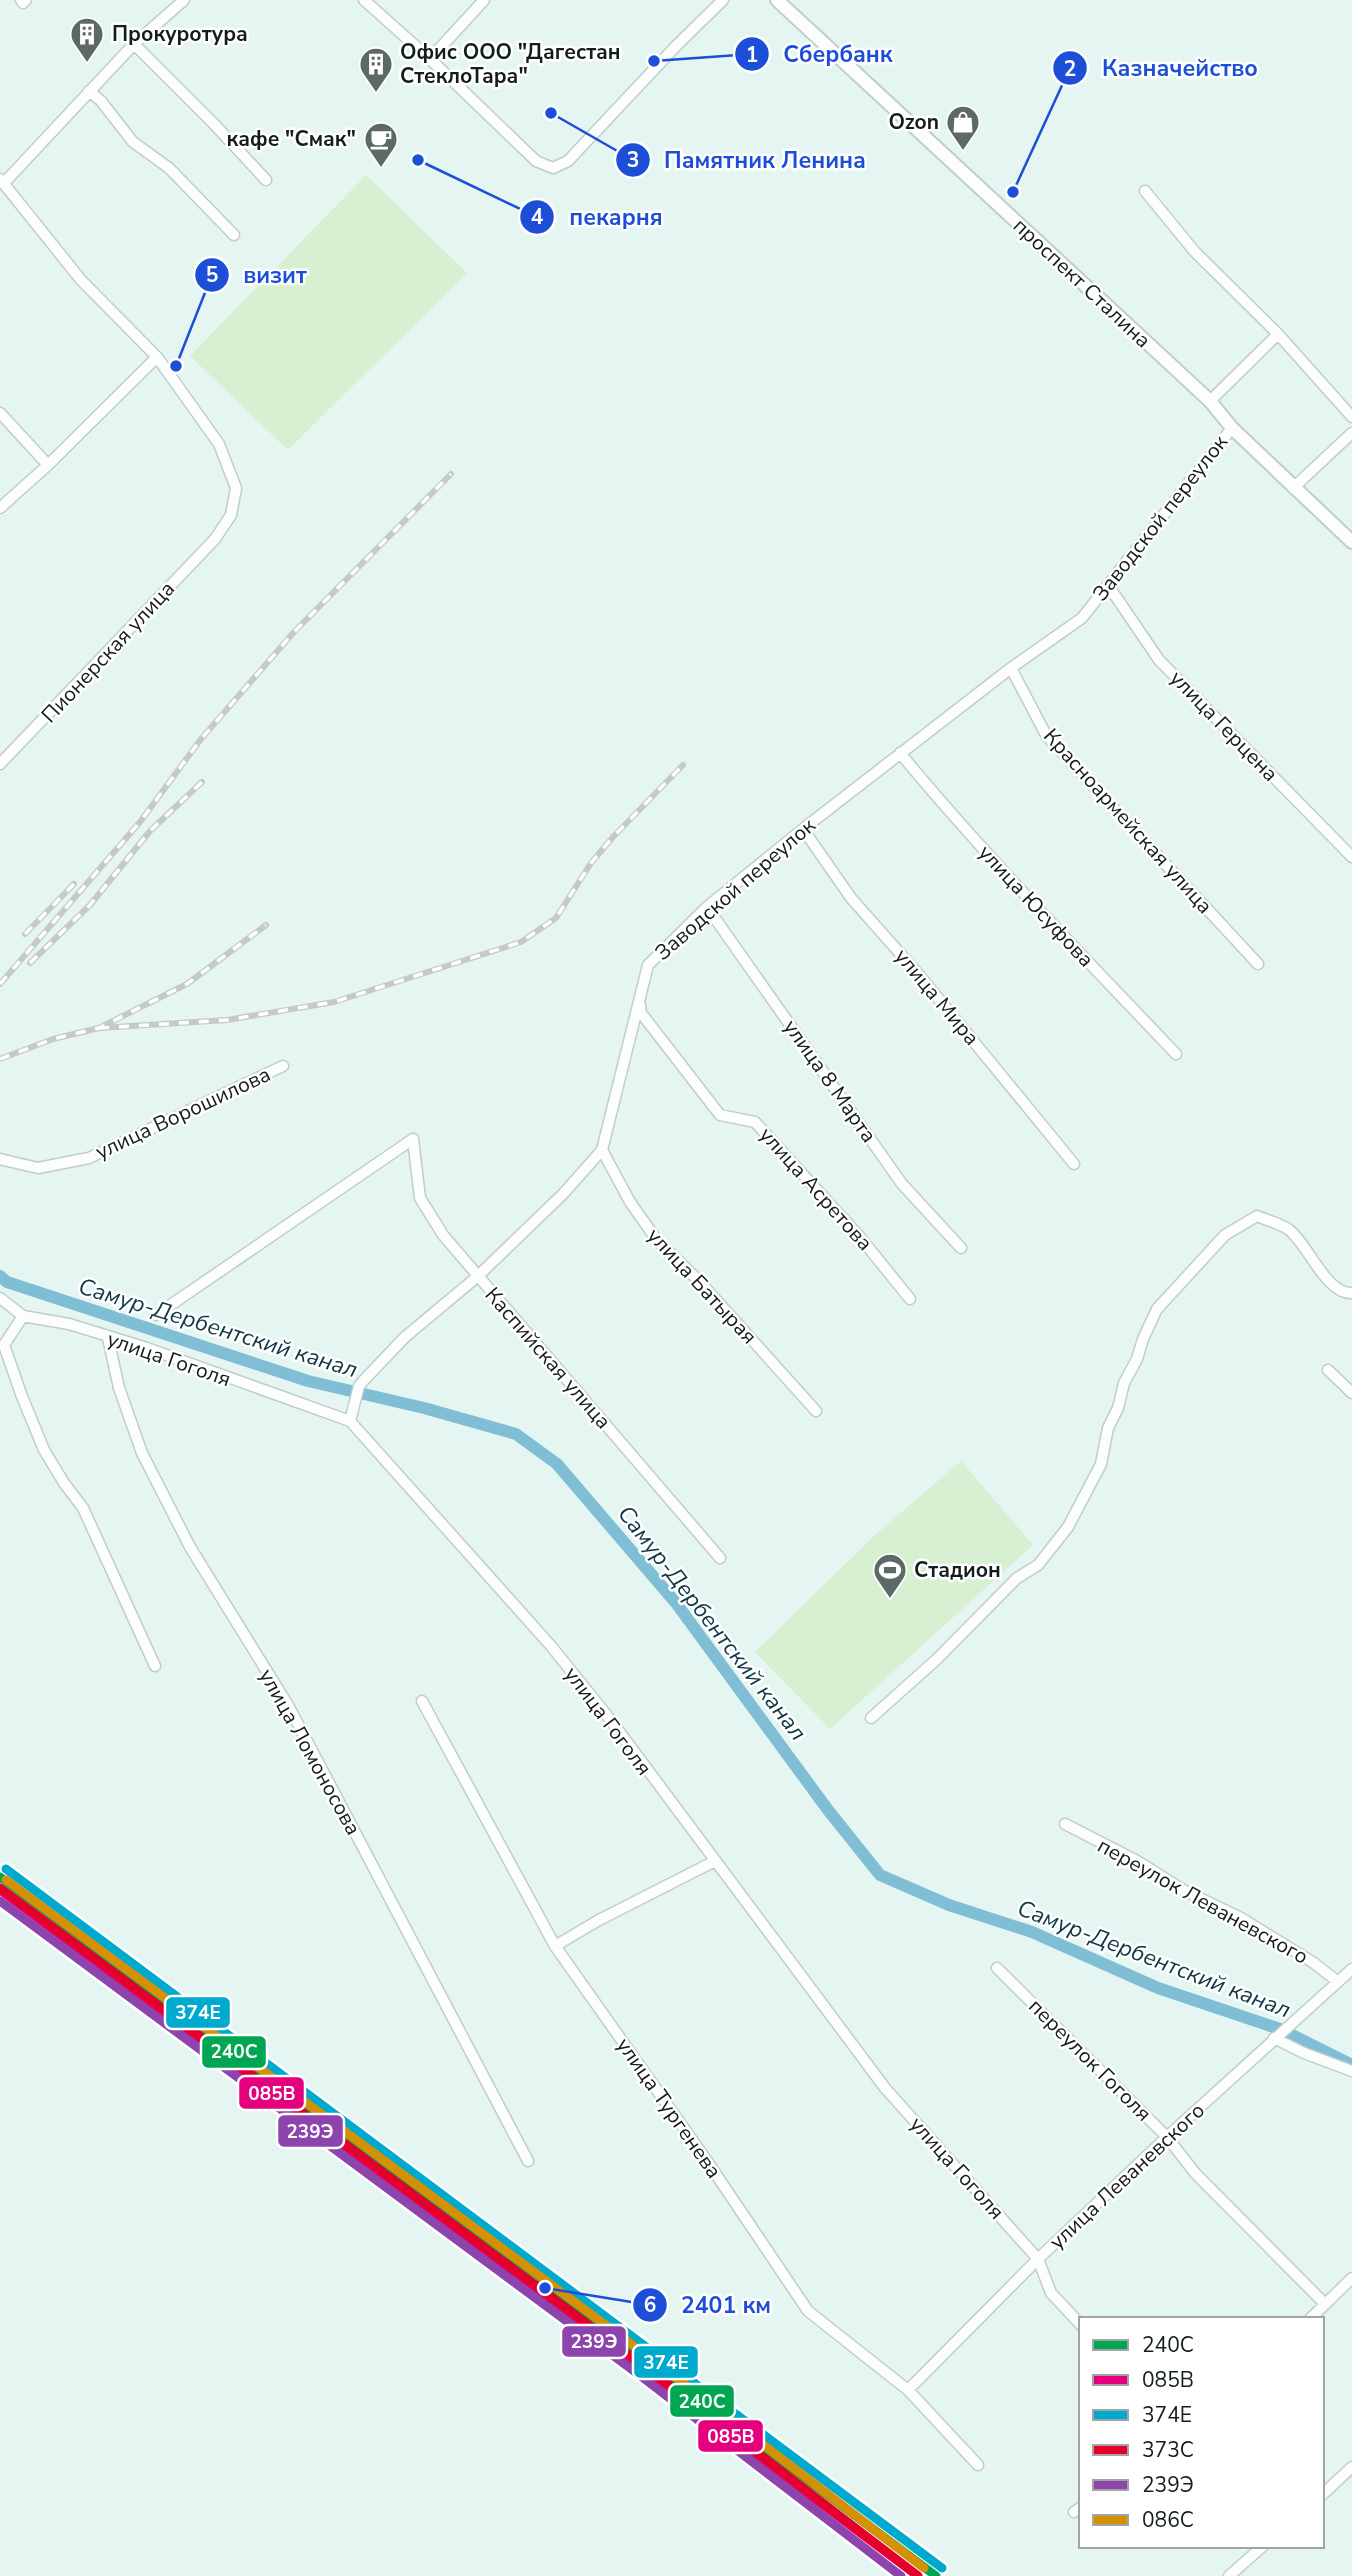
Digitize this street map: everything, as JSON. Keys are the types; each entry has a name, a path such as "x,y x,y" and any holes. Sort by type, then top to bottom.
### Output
{"street":[{"path":"2,181 28,159 134,44 184,0"},
{"path":"364,0 430,59 536,162 553,168 568,161 723,0"},
{"path":"430,59 484,0"},
{"name":"проспект Сталина","path":"778,0 1210,401 1232,428 1352,542"},
{"path":"134,44 266,180"},
{"path":"89,91 101,101 133,142 169,167 234,236"},
{"name":"Пионерская улица","path":"0,764 215,539 231,515 236,488 219,444 157,357 81,280 2,181"},
{"path":"1145,191 1195,252 1278,334 1352,417"},
{"path":"1210,401 1278,334"},
{"path":"0,508 48,465 157,357"},
{"path":"0,413 48,465"},
{"name":"Заводской переулок","path":"350,1421 359,1386 405,1337 478,1276 564,1194 602,1150 648,965 708,908 803,829 1011,668 1082,618 1232,428"},
{"path":"1293,488 1352,433"},
{"name":"улица Герцена","path":"1108,585 1159,660 1352,857"},
{"name":"Красноармейская улица","path":"1011,668 1046,735 1258,964"},
{"name":"улица Юсуфова","path":"901,753 945,808 1176,1054"},
{"name":"улица Мира","path":"803,829 851,898 920,976 1074,1164"},
{"name":"улица 8 Марта","path":"708,908 902,1184 961,1248"},
{"name":"улица Асретова","path":"639,999 641,1013 720,1115 755,1122 859,1236 910,1299"},
{"name":"улица Ворошилова","path":"0,1159 38,1168 89,1158 284,1066"},
{"name":"Каспийская улица","path":"156,1315 413,1139 420,1198 443,1235 720,1558"},
{"name":"улица Батырая","path":"602,1150 630,1202 656,1240 701,1283 816,1411"},
{"path":"872,1718 937,1659 1017,1578 1038,1565 1068,1527 1101,1464 1108,1428 1118,1408 1124,1383 1138,1359 1143,1339 1157,1309 1225,1235 1257,1216 1288,1229 1333,1285 1352,1293"},
{"name":"улица Гоголя","path":"0,1298 23,1316 69,1324 147,1348 350,1421 551,1646 885,2088 1038,2259 1051,2293 1079,2323"},
{"path":"23,1316 4,1345 21,1394 44,1450 83,1508 155,1666"},
{"name":"улица Ломоносова","path":"108,1338 119,1388 142,1453 178,1524 289,1707 528,2161"},
{"path":"1328,1370 1352,1393"},
{"name":"улица Тургенева","path":"422,1701 555,1946 707,2161 808,2311 908,2390 978,2465"},
{"name":"переулок Леваневского","path":"1065,1824 1139,1861 1183,1890 1241,1918 1314,1963 1338,1982"},
{"path":"555,1946 599,1920 715,1861"},
{"name":"переулок Гоголя","path":"998,1968 1167,2137 1195,2173 1325,2304"},
{"name":"улица Леваневского","path":"908,2390 1038,2259 1279,2033 1352,1969"},
{"path":"1279,2033 1304,2053 1352,2071"},
{"path":"1312,2317 1352,2278"},
{"path":"1324,2493 1352,2468"},
{"path":"1229,2576 1261,2548"}],"green space":[{"path":"366,175 467,273 288,450 190,356"},
{"name":"Стадион","path":"961,1461 1033,1545 830,1729 755,1652 875,1535"}],"waterway":[{"name":"Самур-Дербентский канал","path":"0,1276 7,1282 308,1381 424,1408 516,1434 557,1464 676,1603 828,1810 880,1875 949,1905 1032,1932 1158,1988 1280,2029 1352,2065"}],"railway":[{"path":"0,984 140,822 201,739 294,632 451,474"},
{"path":"99,1028 227,1020 334,1002 521,942 556,918 591,863 683,765"},
{"path":"30,963 90,905 150,831 202,782"},
{"path":"25,934 74,884"},
{"path":"0,1059 53,1039 99,1028 187,984 266,925"}],"transit line":[{"name":"374Е","path":"6,1869 942,2568"},
{"name":"240С","path":"0,1877 936,2576"},
{"name":"086С","path":"6,1880 654,2361 924,2568"},
{"name":"373C","path":"0,1888 648,2369 918,2576"},
{"name":"085В","path":"0,1890 918,2576"},
{"name":"239Э","path":"0,1901 642,2377 901,2576"}],"place":[{"name":"Сбербанк","path":"654,61"},
{"name":"Прокуротура","path":"87,64"},
{"name":"Офис ООО \"Дагестан СтеклоТара\"","path":"376,94"},
{"name":"Памятник Ленина","path":"551,113"},
{"name":"Ozon","path":"963,152"},
{"name":"пекарня","path":"418,160"},
{"name":"кафе \"Смак\"","path":"381,169"},
{"name":"Казначейство","path":"1013,192"},
{"name":"визит","path":"176,366"},
{"name":"Стадион","path":"890,1600"},
{"name":"2401 км","path":"545,2288"}]}
